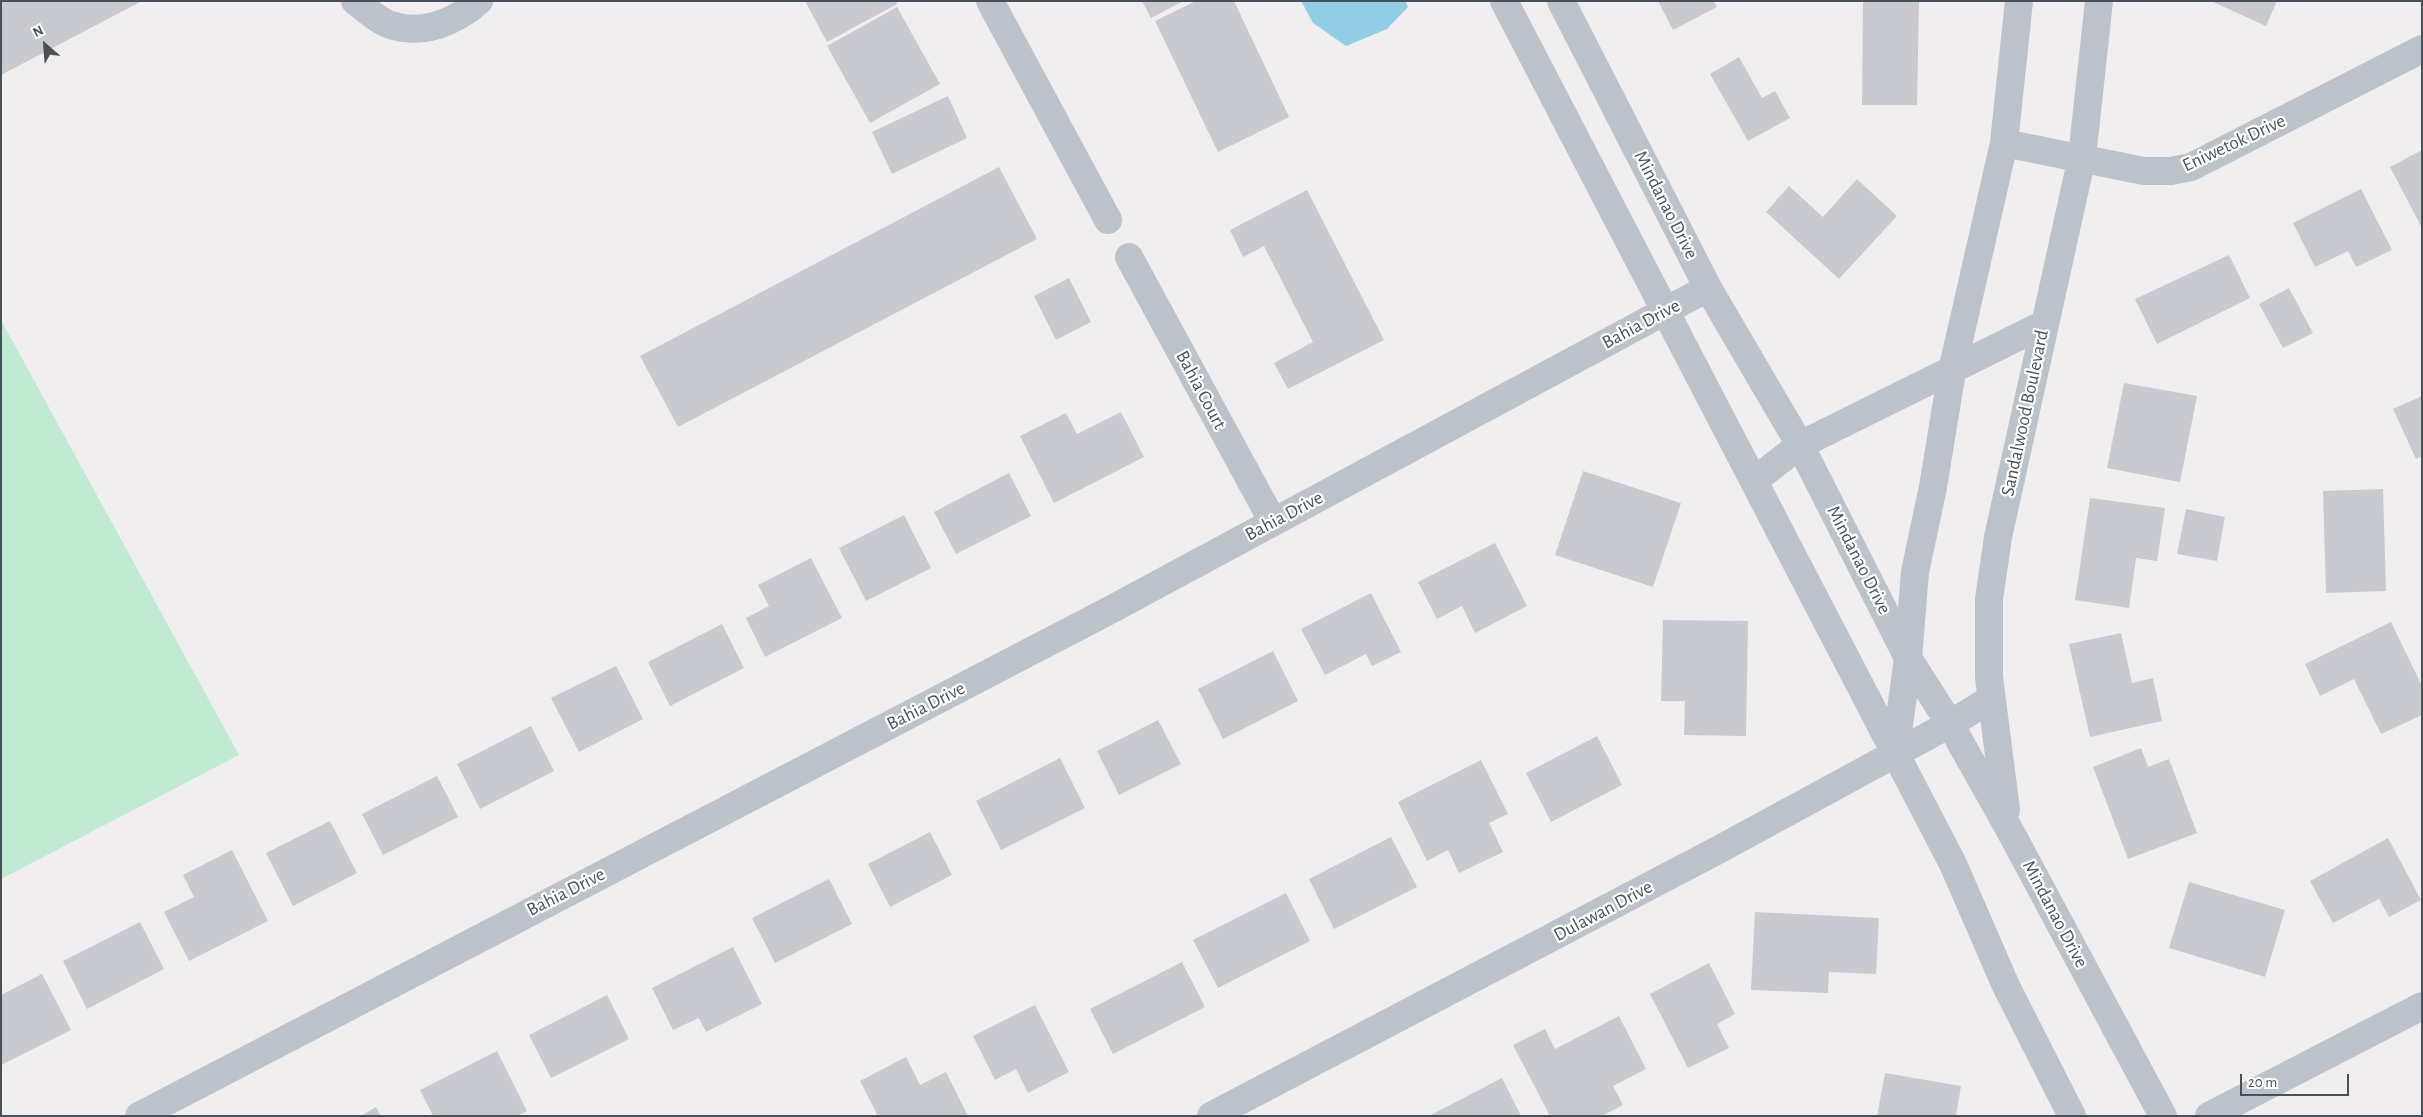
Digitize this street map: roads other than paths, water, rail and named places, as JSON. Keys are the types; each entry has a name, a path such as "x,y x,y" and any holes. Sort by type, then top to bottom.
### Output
{"street":[{"path":"355,1 393,26 422,28 450,22 479,1"},
{"path":"990,1 1108,220"},
{"path":"1504,1 1755,480 1953,864 2006,986 2072,1116"},
{"name":"Mindanao Drive","path":"1561,1 1708,288 1800,445 1908,658 1950,724 2008,826 2163,1116"},
{"path":"1896,754 1908,658 1915,572 1933,487 1952,371 2004,143 2020,1"},
{"name":"Sandalwood Boulevard","path":"2008,826 1991,699 1989,599 1998,537 2082,157 2099,1"},
{"name":"Eniwetok Drive","path":"2004,143 2082,157 2144,171 2171,171 2191,167 2422,49"},
{"name":"Bahia Court","path":"1129,258 1273,522"},
{"name":"Bahia Drive","path":"140,1116 1112,609 1708,288"},
{"path":"1755,480 1800,445 2044,324"},
{"name":"Dulawan Drive","path":"1211,1116 1718,850 1896,754 1991,699"},
{"path":"2209,1116 2422,1006"}],"water":[{"path":"1301,1 1405,1 1408,7 1387,29 1346,46 1313,23"}]}
